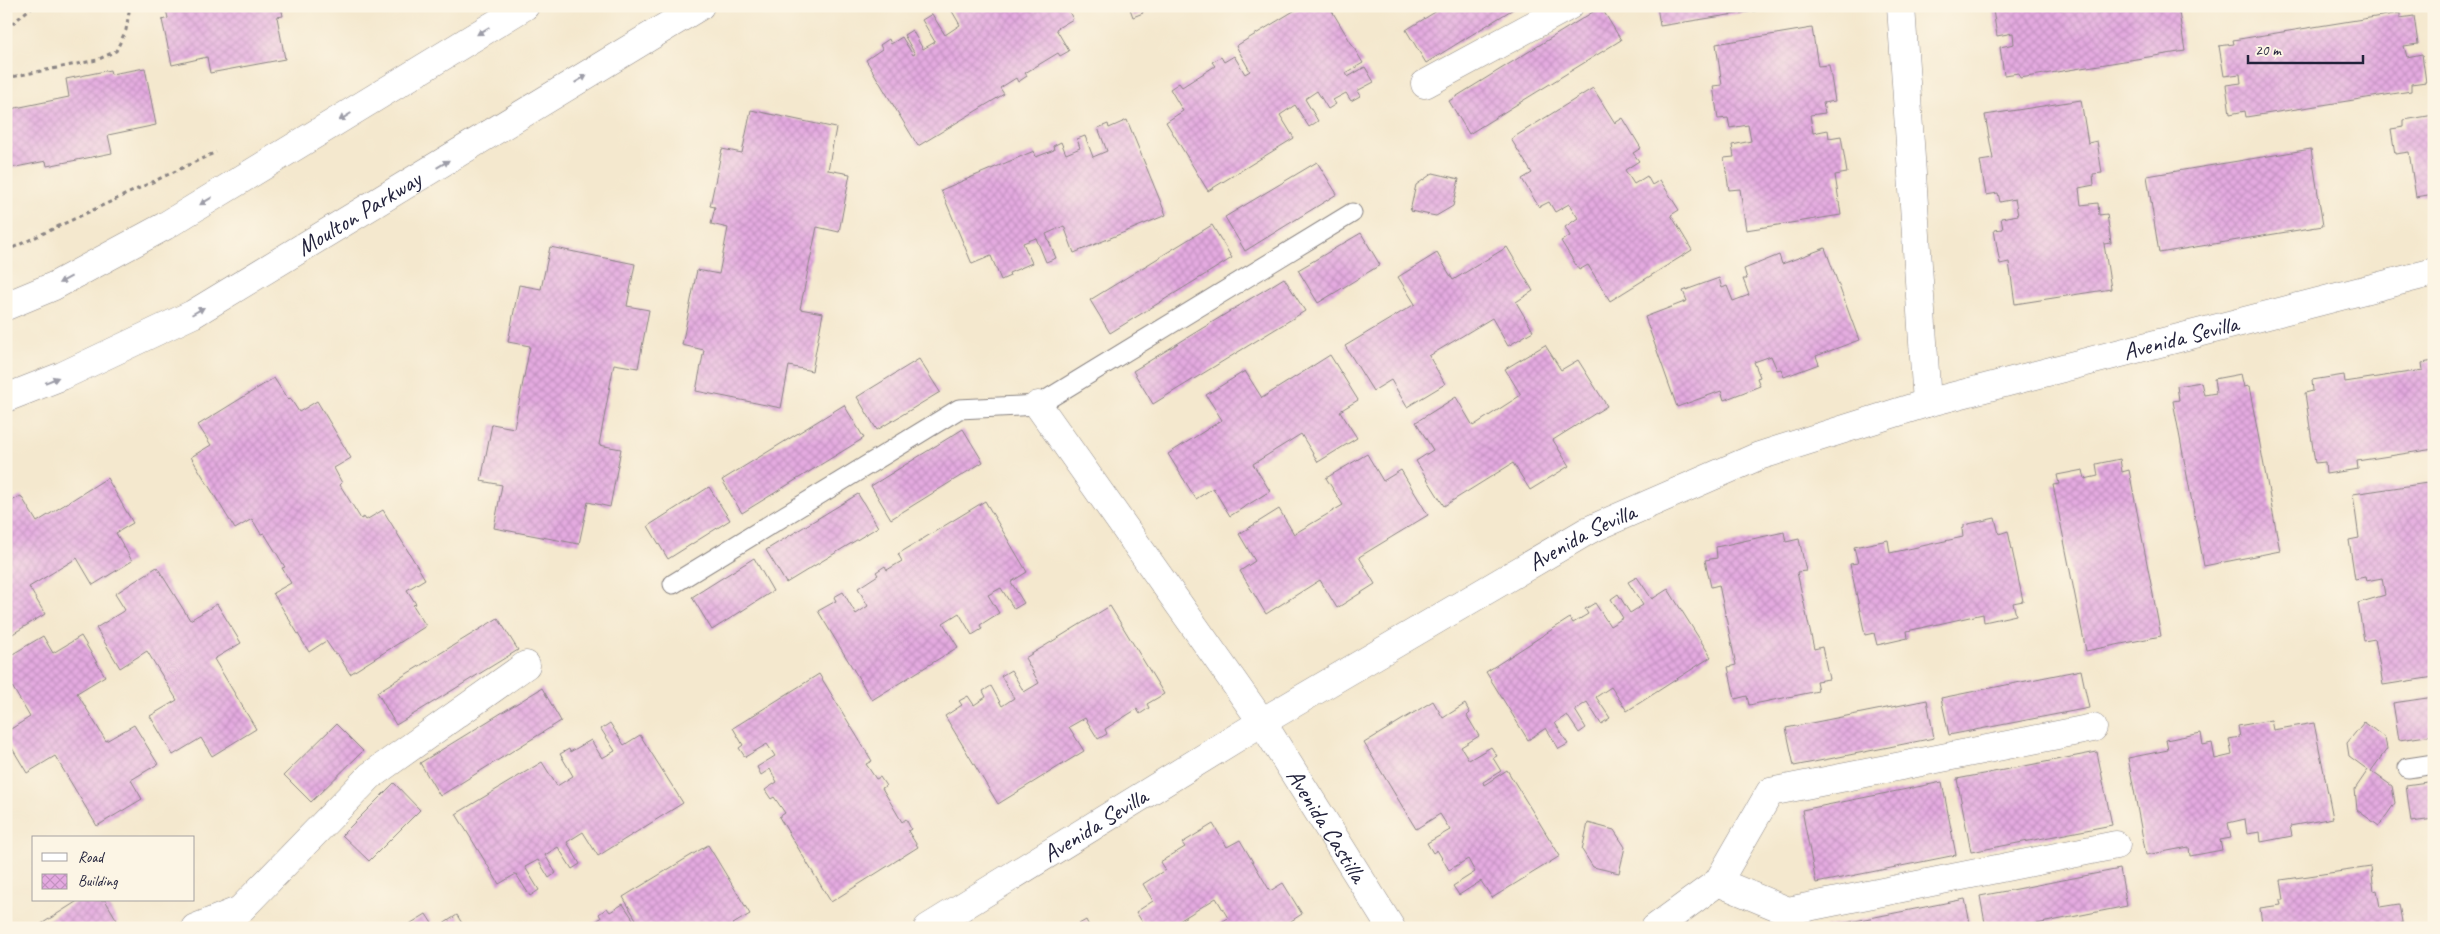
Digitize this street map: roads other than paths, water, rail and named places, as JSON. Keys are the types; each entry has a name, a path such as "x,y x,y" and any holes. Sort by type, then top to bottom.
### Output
{"street":[{"path":"6,306 54,286 165,226 525,6"},
{"name":"Moulton Parkway","path":"6,398 62,376 192,314 700,6"},
{"path":"1425,84 1569,6"},
{"path":"1901,6 1927,403"},
{"name":"Avenida Sevilla","path":"928,928 1262,722 1589,530 1759,456 1927,403 2434,272"},
{"path":"1038,406 1262,722"},
{"path":"195,928 245,919 370,776 526,664"},
{"name":"Avenida Castilla","path":"1262,722 1391,928"},
{"path":"1655,928 1718,882 1770,792 2093,728"},
{"path":"1718,882 1788,911 2116,845"}],"lane":[{"path":"673,584 959,409 1038,406 1352,213"},
{"path":"2408,768 2434,764"}]}
